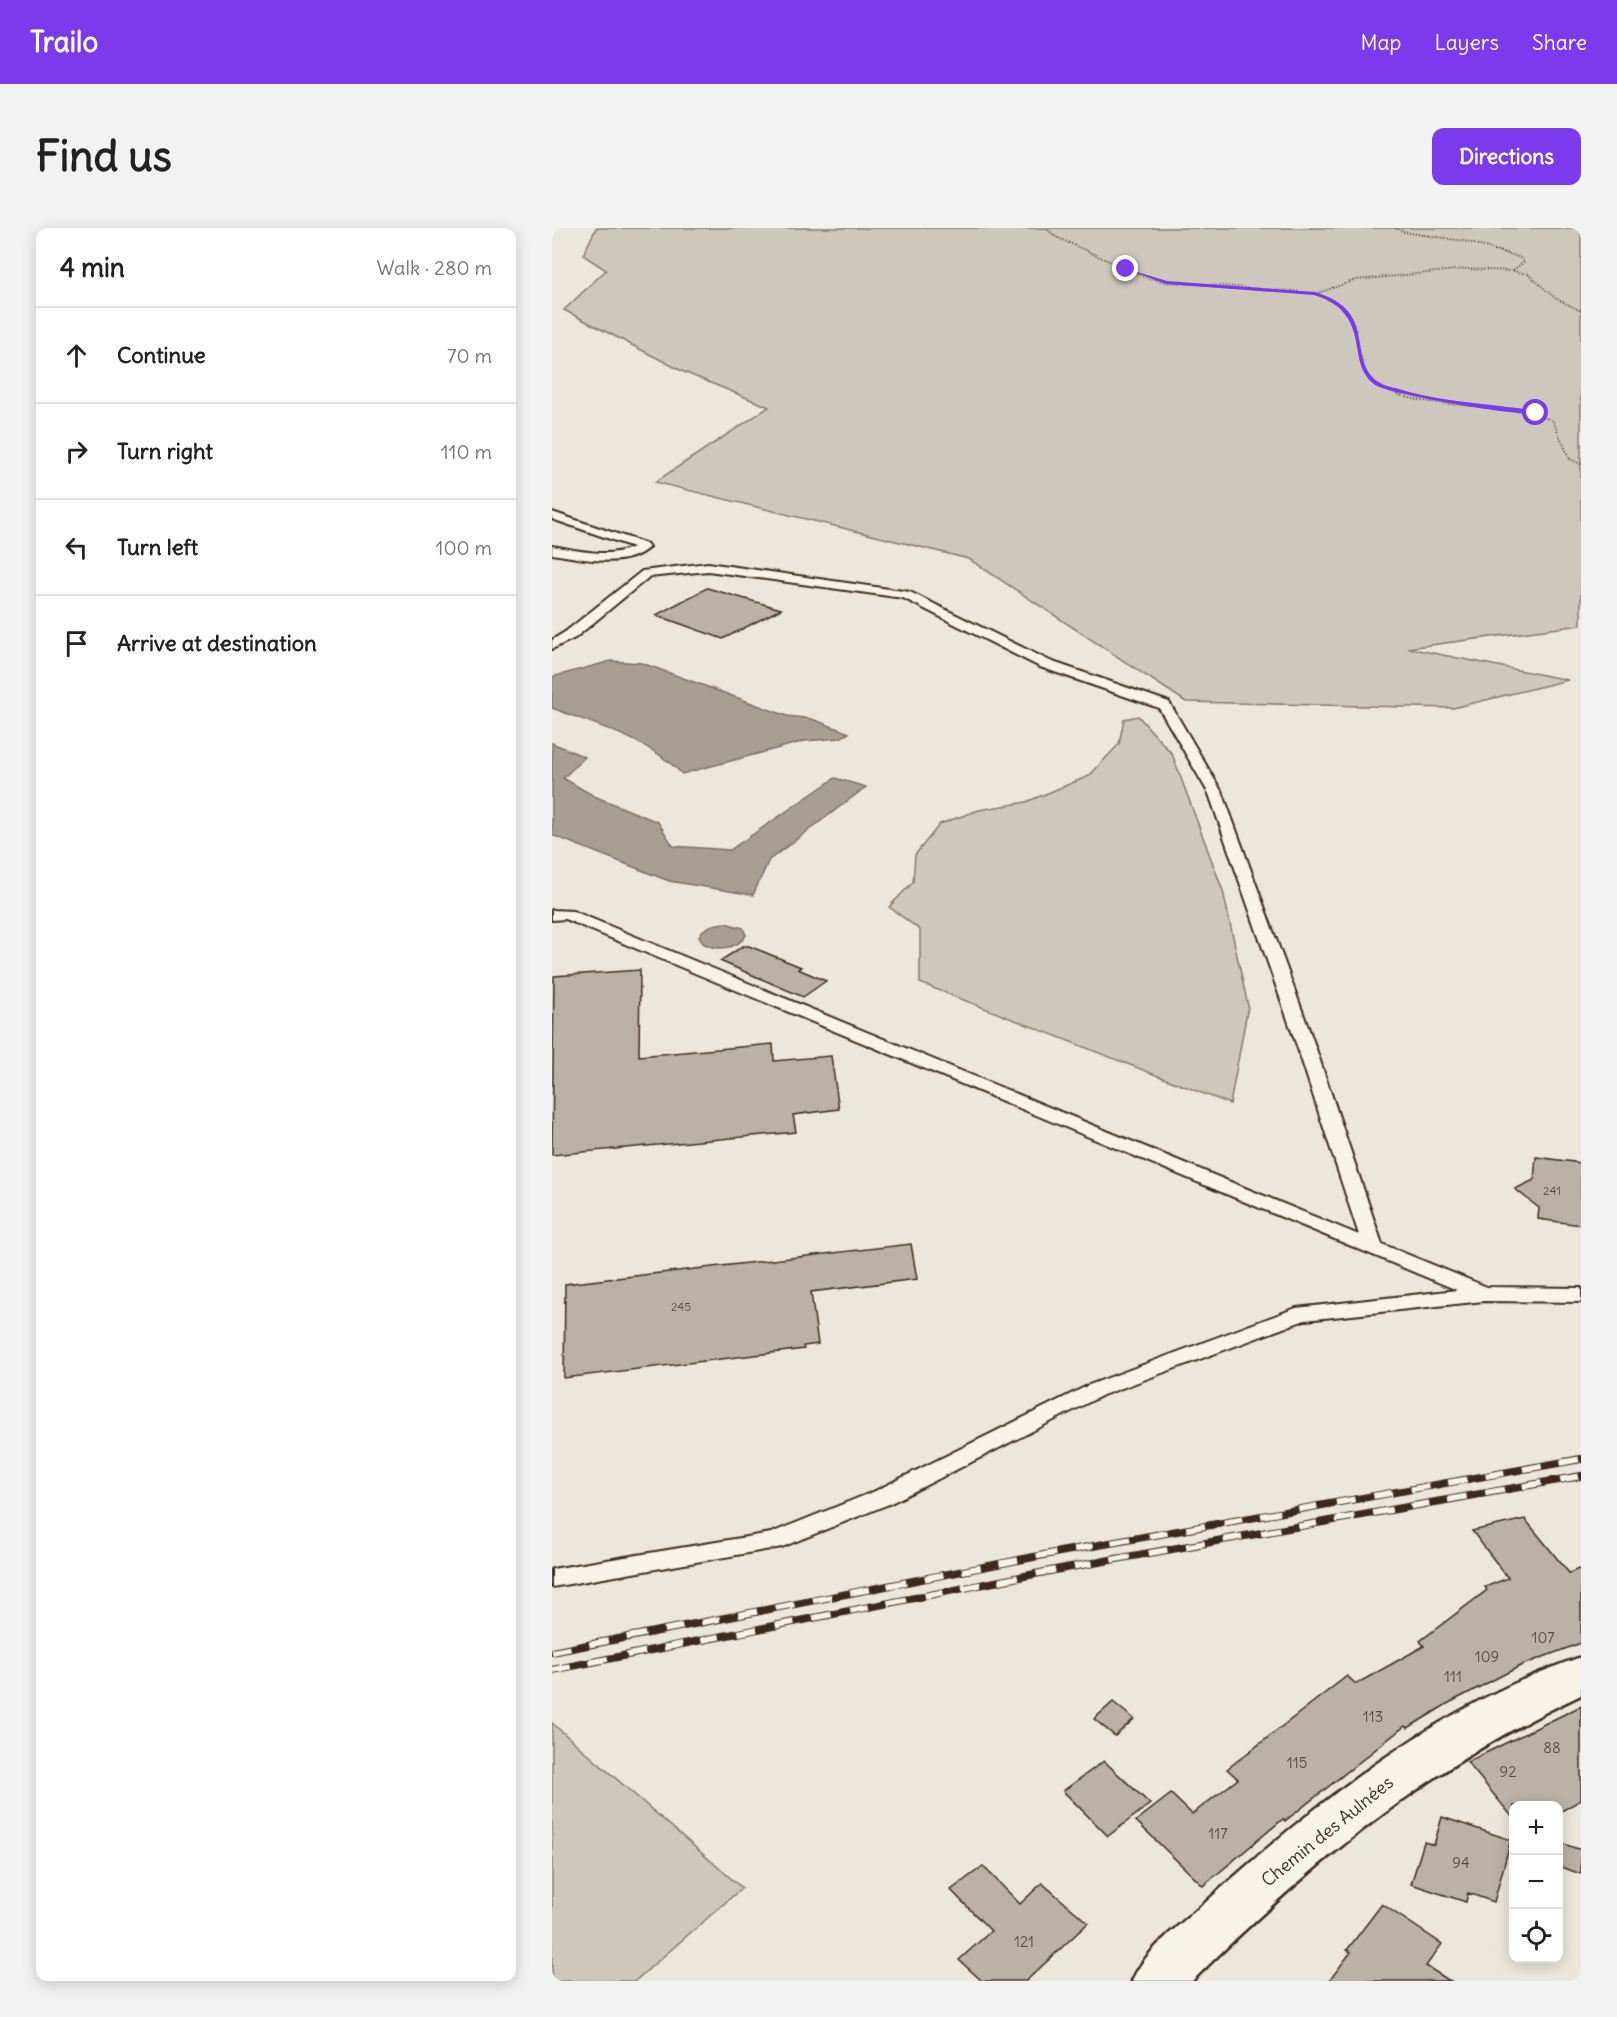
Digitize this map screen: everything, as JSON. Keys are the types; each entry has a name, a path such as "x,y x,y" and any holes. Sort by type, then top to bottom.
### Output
{"street":[{"name":"Chemin des Aulnées","path":"1156,1981 1253,1890 1353,1806 1441,1745 1500,1712 1581,1675"}],"lane":[{"path":"552,515 643,547 630,555 604,557 552,550"},
{"path":"552,645 570,635 646,574 708,567 906,595 1045,664 1164,705 1216,794 1306,1046 1373,1247"},
{"path":"552,915 567,914 1484,1294"},
{"path":"552,1578 774,1541 881,1498 1096,1390 1303,1313 1484,1294 1581,1295"}],"path":[{"path":"1046,228 1056,237 1126,269 1166,282 1314,293 1330,292 1340,284 1356,280 1466,269 1513,271 1528,274 1555,298 1581,311"},
{"path":"1395,228 1404,232 1464,241 1519,257 1524,262 1513,271"},
{"path":"1314,293 1332,298 1346,309 1359,343 1361,360 1368,375 1377,384 1420,397 1536,413 1553,421 1570,459 1581,464"}],"shaded area":[{"path":"596,228 1581,228 1581,625 1408,648 1568,680 1453,708 1186,702 969,559 655,482 769,407 684,372 564,310 606,270 583,255"},
{"path":"611,661 642,663 787,716 812,719 849,733 840,738 805,741 682,774 654,751 638,742 552,708 552,677"},
{"path":"1138,716 1172,754 1223,891 1248,1006 1230,1104 920,983 920,930 889,907 913,882 915,855 940,824 979,810 1026,802 1089,776 1119,744 1124,719"},
{"path":"552,743 585,757 563,778 594,796 658,822 673,846 730,850 835,778 866,787 769,860 753,895 669,881 552,835"},
{"path":"725,923 743,928 746,935 737,944 726,948 708,946 703,943 699,936 704,930"},
{"path":"552,1723 742,1888 635,1981 552,1981"}],"building":[{"path":"707,588 781,609 723,639 656,615"},
{"path":"743,946 749,946 801,967 798,969 826,981 803,997 720,961"},
{"path":"640,970 639,1056 773,1044 774,1061 831,1056 839,1109 793,1115 796,1132 552,1155 554,976"},
{"path":"1536,1157 1581,1163 1581,1225 1538,1219 1539,1208 1515,1189 1534,1180"},
{"path":"911,1244 917,1279 811,1292 818,1344 803,1346 804,1349 564,1378 565,1284"},
{"path":"1525,1519 1569,1573 1581,1568 1581,1643 1522,1665 1447,1704 1408,1728 1405,1726 1285,1821 1283,1819 1203,1886 1136,1821 1171,1794 1192,1814 1238,1779 1227,1769 1347,1676 1356,1684 1424,1646 1420,1641 1487,1590 1485,1587 1508,1578 1472,1531"},
{"path":"1113,1702 1134,1719 1115,1736 1094,1719"},
{"path":"1581,1706 1581,1800 1563,1810 1563,1801 1509,1801 1509,1813 1467,1762"},
{"path":"1104,1761 1150,1804 1108,1836 1063,1791"},
{"path":"1442,1817 1509,1839 1509,1847 1494,1902 1468,1893 1466,1902 1411,1884 1424,1842 1434,1845"},
{"path":"1563,1844 1581,1850 1581,1874 1563,1868"},
{"path":"983,1866 1020,1904 1042,1883 1088,1923 1026,1981 982,1981 959,1960 991,1931 951,1890"},
{"path":"1382,1904 1442,1944 1426,1966 1450,1981 1329,1981 1351,1952 1347,1950"}],"railway":[{"path":"552,1652 1054,1553 1581,1459"},
{"path":"552,1670 1060,1569 1581,1476"}],"route":[{"path":"1126,269 1166,282 1195,286 1314,293 1332,298 1346,309 1359,343 1361,360 1368,375 1377,384 1392,391 1420,397 1536,413"}]}
